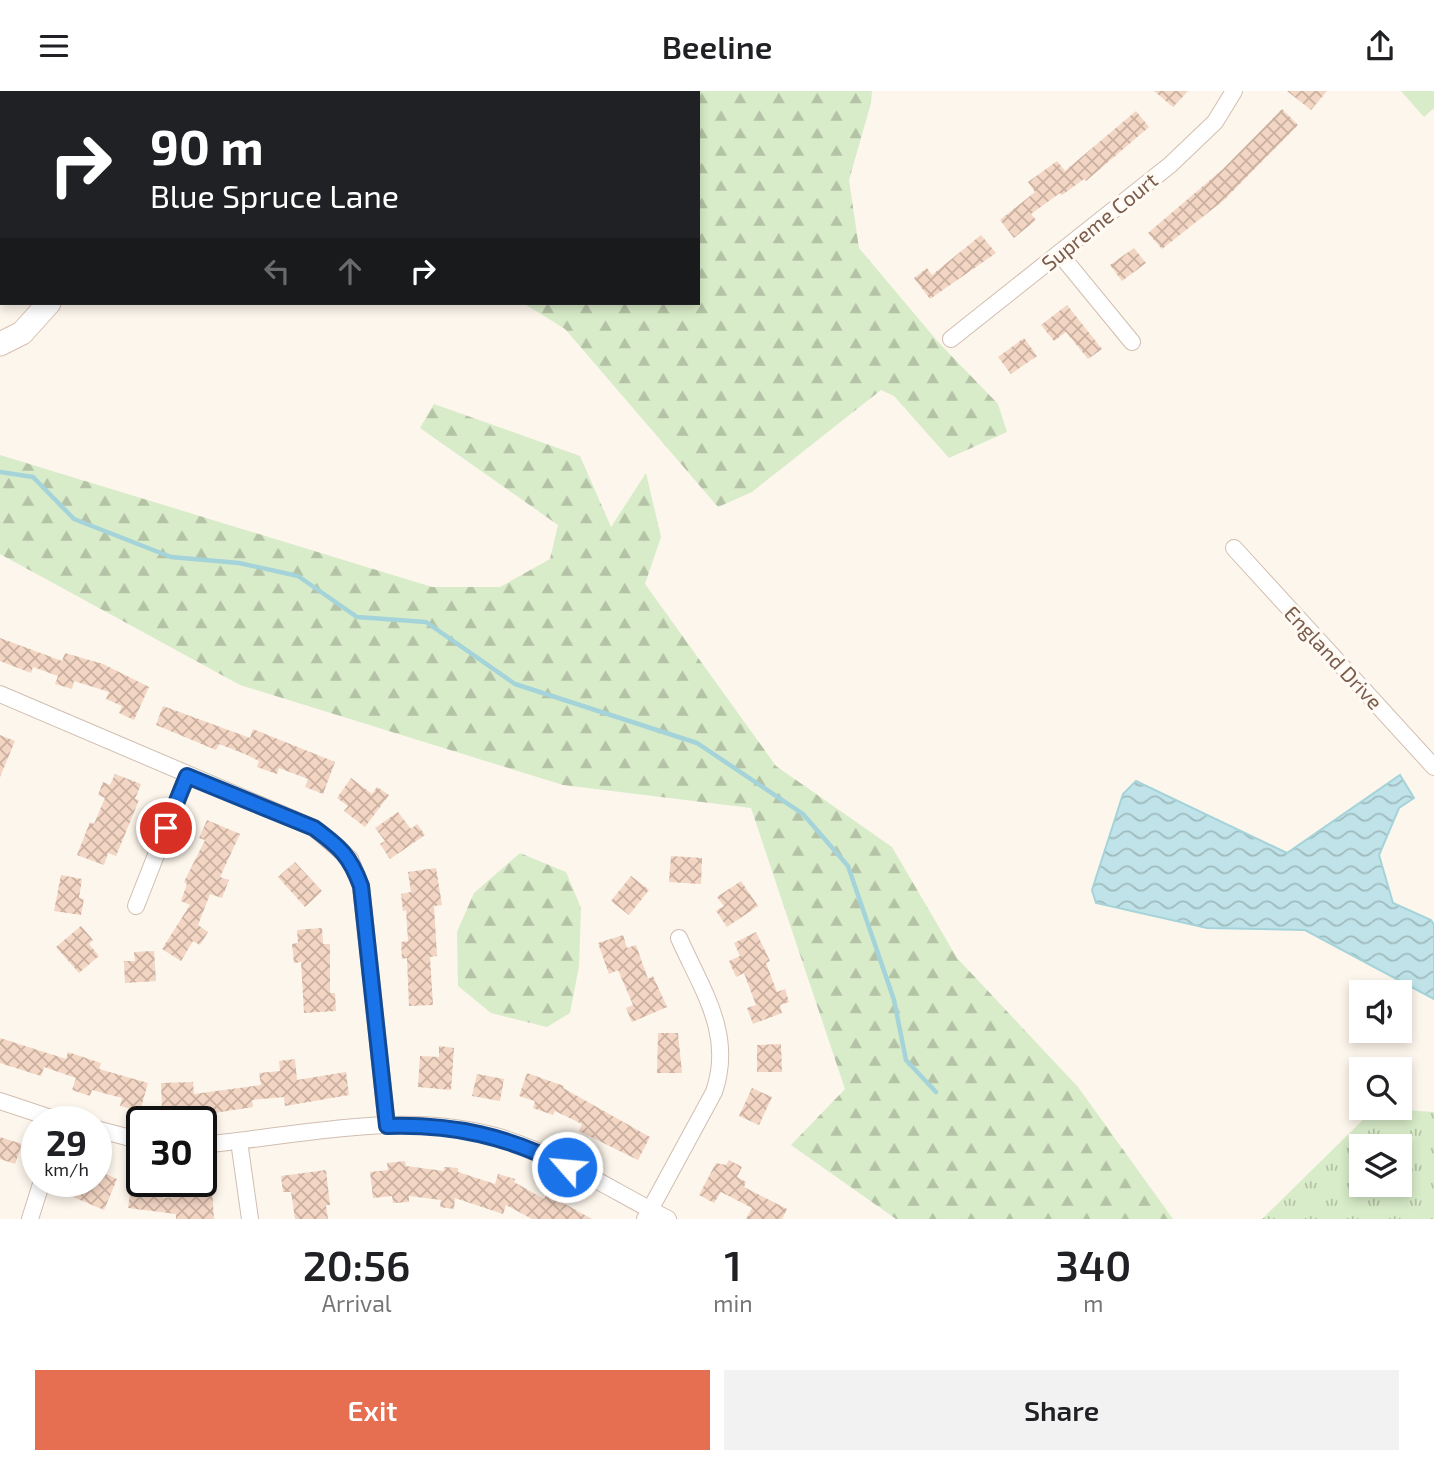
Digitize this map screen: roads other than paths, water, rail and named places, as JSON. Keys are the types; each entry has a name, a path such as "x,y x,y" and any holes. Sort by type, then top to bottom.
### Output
{"street":[{"name":"Supreme Court","path":"951,339 1202,136 1234,91"},
{"path":"1059,253 1132,342"},
{"path":"0,344 22,333 47,305"},
{"name":"England Drive","path":"1234,548 1434,767"},
{"path":"0,694 314,828 350,859 365,909 387,1126"},
{"path":"136,906 187,776"},
{"path":"647,1214 715,1092 722,1071 721,1037 679,938"},
{"path":"0,1101 21,1108"},
{"path":"217,1143 387,1126 445,1126 499,1137 546,1156 647,1214 668,1219"},
{"path":"239,1141 250,1219"},
{"path":"30,1219 37,1197"}],"water":[{"path":"1400,775 1414,798 1399,808 1379,855 1393,903 1431,920 1434,925 1434,999 1412,987 1412,980 1398,980 1305,930 1207,928 1096,903 1092,890 1123,794 1136,781 1287,853"}],"waterway":[{"path":"0,472 33,477 74,519 171,557 239,563 298,576 357,617 426,622 515,684 697,743 803,814 848,866 894,1000 906,1060 936,1092"}]}
